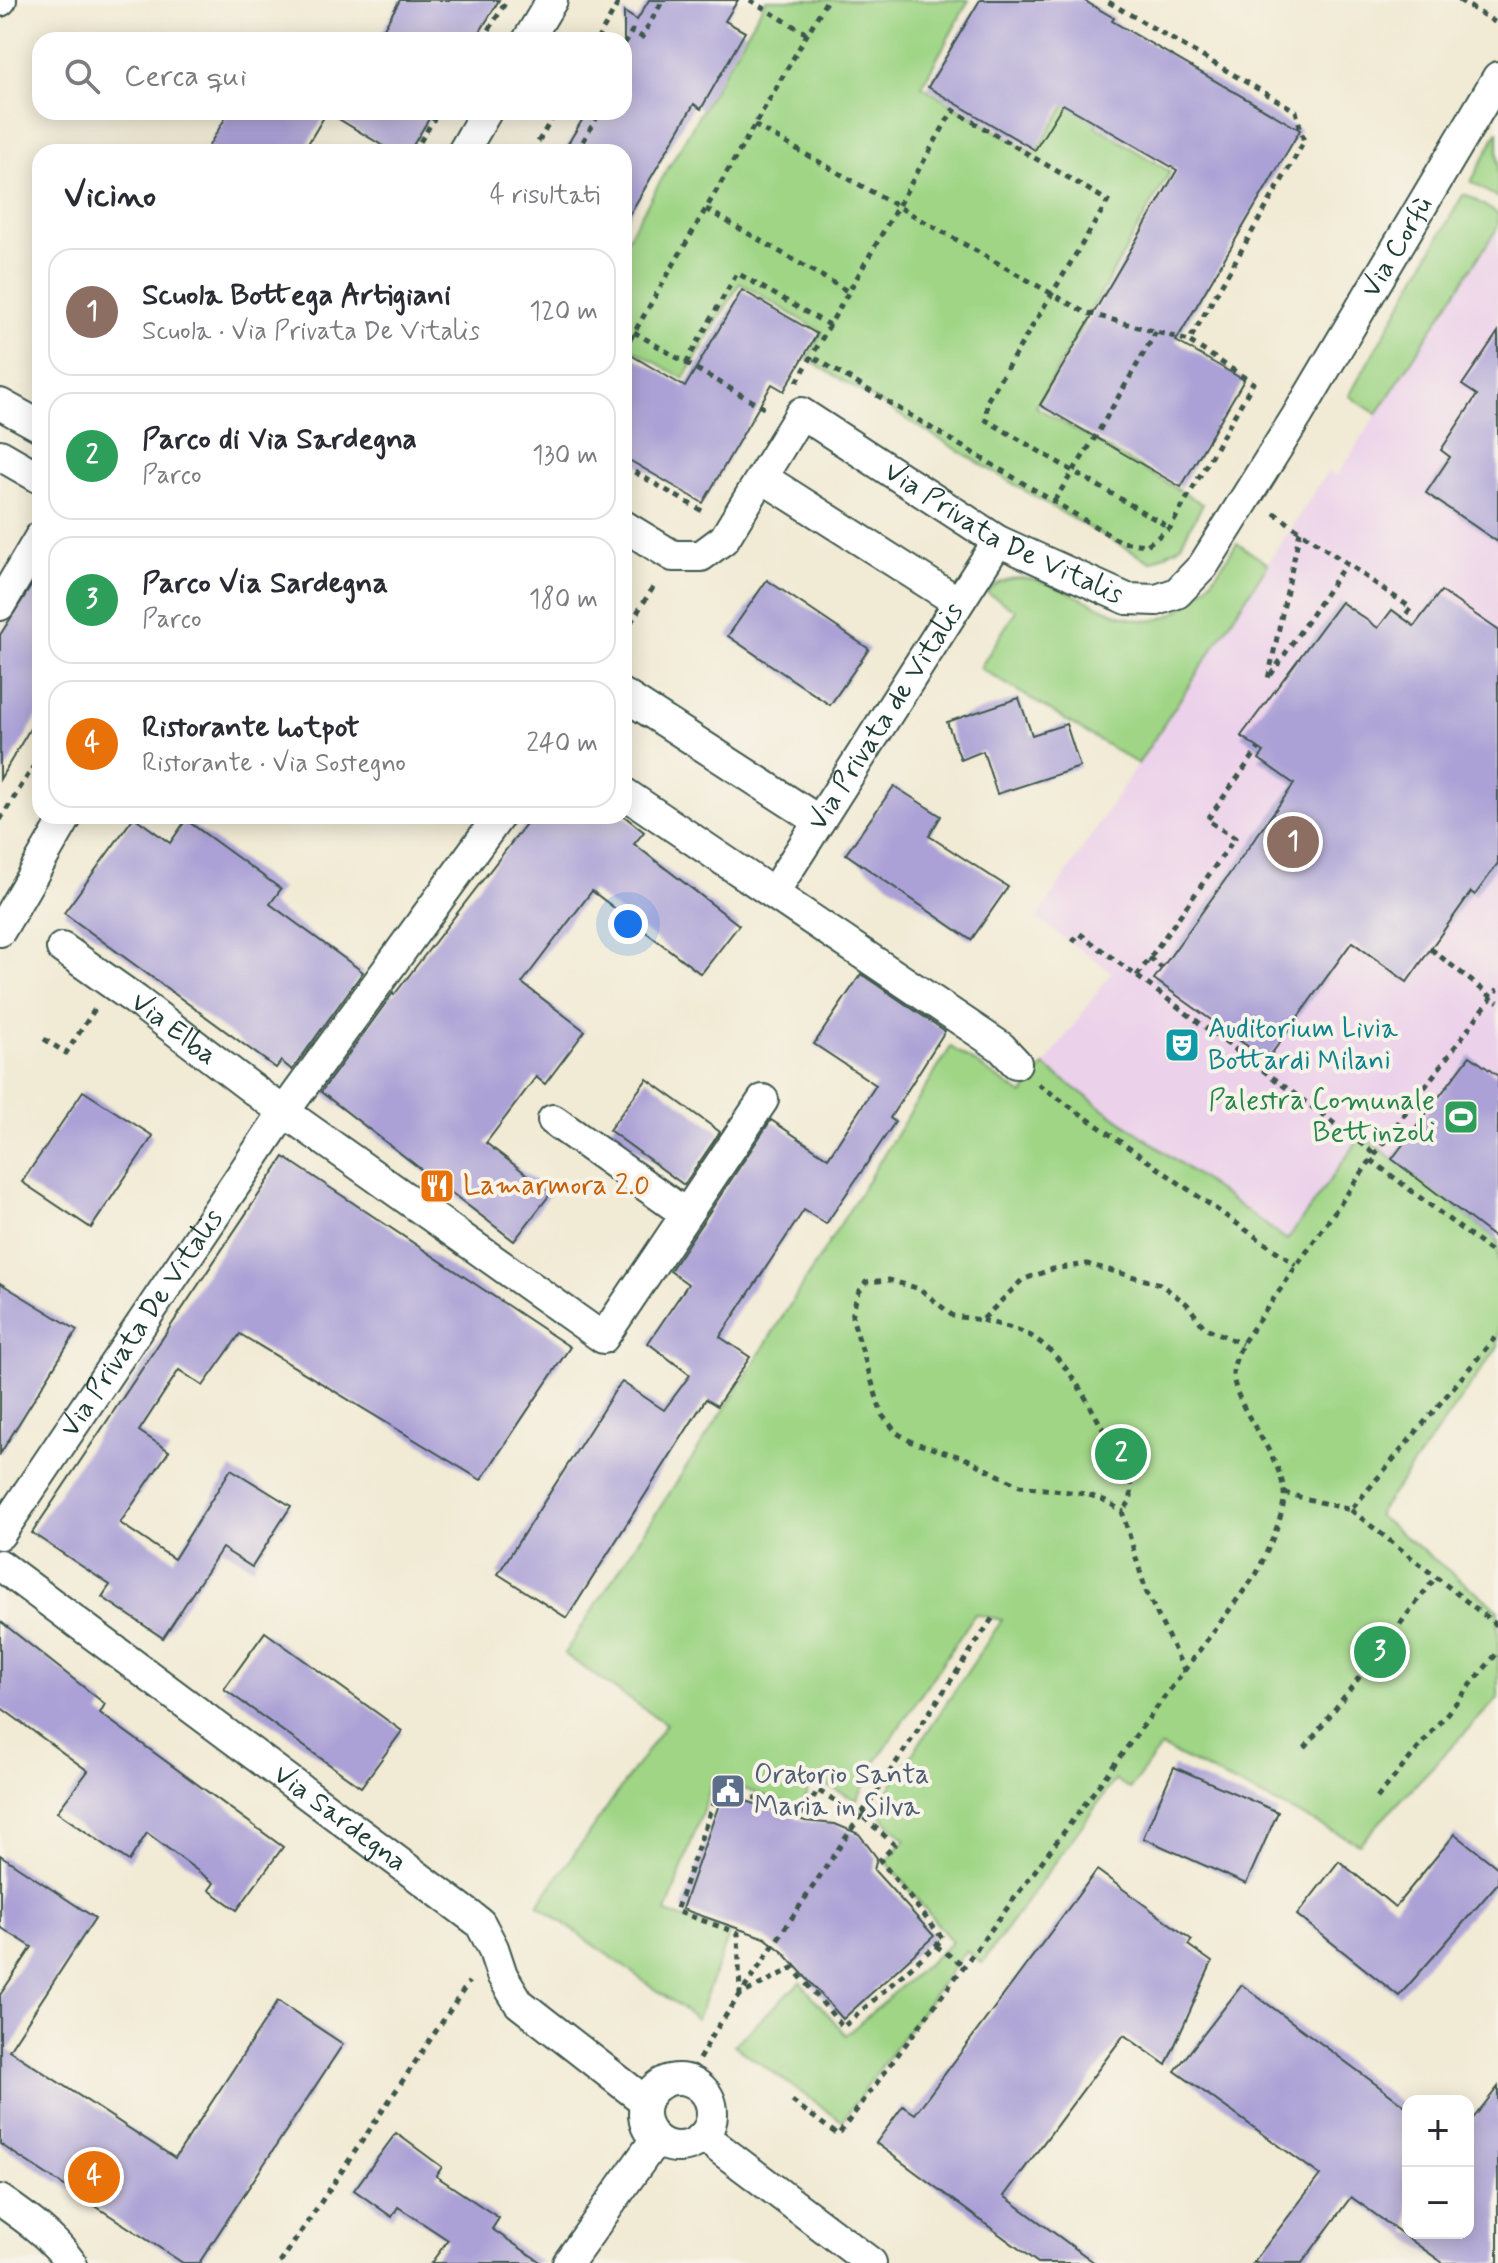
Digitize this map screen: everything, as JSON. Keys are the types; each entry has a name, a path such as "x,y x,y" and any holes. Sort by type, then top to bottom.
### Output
{"street":[{"path":"533,32 552,0"},
{"name":"Via Corfù","path":"1297,416 1498,77"},
{"path":"468,144 481,120"},
{"path":"0,404 32,422"},
{"name":"Via Privata De Vitalis","path":"673,556 701,556 724,539 801,413 998,541 1127,599 1157,600 1177,593 1203,566 1297,416"},
{"path":"0,455 32,473"},
{"name":"Via Privata De Vitalis","path":"763,478 958,602"},
{"path":"632,531 673,556"},
{"name":"Via Privata de Vitalis","path":"774,892 998,541"},
{"path":"0,605 32,551"},
{"name":"Via Privata De Vitalis","path":"632,700 819,821"},
{"path":"632,798 1001,1047 1016,1063"},
{"path":"0,931 62,824"},
{"name":"Via Privata De Vitalis","path":"0,1534 284,1112 493,824"},
{"name":"Via Elba","path":"62,948 284,1112"},
{"path":"284,1112 603,1338 763,1100"},
{"path":"553,1120 686,1214"},
{"name":"Via Sardegna","path":"0,1565 480,1923 502,1975 519,2003 646,2102"},
{"path":"687,2080 698,2085 707,2095 712,2107 710,2127 703,2136 683,2147 668,2146 656,2139 648,2128 644,2115 646,2102 652,2091 662,2083 687,2080"},
{"path":"703,2136 871,2263"},
{"path":"568,2263 656,2139"},
{"path":"0,2200 61,2249 71,2263"}],"path":[{"path":"488,32 507,0"},
{"path":"602,32 620,0"},
{"path":"631,32 642,37 663,0"},
{"path":"750,0 807,34"},
{"path":"632,336 827,0"},
{"path":"1105,0 1296,111 1304,142 1189,341"},
{"path":"1459,0 1498,24"},
{"path":"794,385 953,110 1108,201 987,401 986,420 1170,528"},
{"path":"419,144 433,120"},
{"path":"537,144 551,120"},
{"path":"582,144 595,120"},
{"path":"754,125 1052,296 1084,312 1189,341 1253,383 1170,528 1147,545 1121,542 815,358"},
{"path":"706,209 849,292"},
{"path":"686,363 737,273 829,325"},
{"path":"634,332 764,408"},
{"path":"1054,501 1156,332"},
{"path":"757,421 769,400"},
{"path":"632,471 704,513 712,500"},
{"path":"1347,562 1268,679 1300,531 1347,562 1411,608 1403,618"},
{"path":"632,620 673,556"},
{"path":"1137,976 1235,838 1207,820 1259,748"},
{"path":"0,820 32,769"},
{"path":"1073,942 1079,933 1373,1157 1498,1257"},
{"path":"1431,949 1498,1002"},
{"path":"1149,958 1162,968"},
{"path":"792,2101 838,2135 1257,1573 1276,1533 1284,1493 1276,1467 1238,1391 1233,1371 1242,1344 1373,1157 1498,989"},
{"path":"44,1039 66,1053 99,1002"},
{"path":"1016,1063 1034,1081 1296,1265"},
{"path":"982,1320 1022,1280 1053,1269 1087,1264 1160,1284 1187,1304 1204,1327 1242,1344"},
{"path":"1122,1511 1131,1501 1131,1485 1075,1382 1055,1353 1031,1335 982,1320 953,1316 920,1289 889,1280 866,1282 857,1295 852,1317 882,1415 897,1433 912,1442 967,1459 1020,1486 1086,1494 1122,1511 1146,1591 1185,1672"},
{"path":"1280,1288 1288,1294"},
{"path":"1351,1510 1498,1334"},
{"path":"1284,1493 1351,1510 1498,1626"},
{"path":"1305,1748 1436,1577"},
{"path":"687,2080 715,2031 994,1616"},
{"path":"1377,1798 1498,1652"},
{"path":"719,1786 806,1814 817,1790 861,1815 895,1845 880,1860 943,1939 843,2027 793,1968 740,1995 738,1933 676,1911 719,1786"},
{"path":"936,1946 965,1966"},
{"path":"280,2263 493,1948"}],"shaded area":[{"path":"1498,227 1498,1240 1363,1136 1288,1240 1044,1066 1112,972 1037,919 1328,471 1337,476"}],"green space":[{"path":"766,0 969,0 922,86 1035,154 1090,65 1121,80 1096,126 1170,172 1036,407 1203,504 1179,547 1151,562 1057,510 807,359 822,332 740,283 684,379 632,349 632,230"},
{"path":"1498,131 1498,198 1471,182"},
{"path":"1463,195 1498,214 1498,227 1377,414 1349,396"},
{"path":"1237,543 1268,564 1138,764 980,668 1016,610 987,593 1004,580 1024,578 1047,583 1118,614 1140,620 1160,619 1196,598"},
{"path":"951,1047 1023,1095 1044,1066 1287,1240 1362,1135 1498,1240 1498,1347 1377,1515 1498,1609 1498,1698 1359,1844 1161,1747 1130,1789 1115,1780 982,1963 966,1950 842,2121 734,2045 800,1982 846,2035 952,1942 886,1861 906,1840 875,1810 1002,1620 975,1614 877,1760 857,1800 812,1779 801,1808 714,1779 666,1913 730,1933 697,2019 538,1905 666,1724 564,1654 735,1393"}],"building":[{"path":"400,0 499,0 480,32 382,32"},
{"path":"649,0 738,0 725,21 745,32 701,109 694,104 632,210 632,144 568,144 582,120 632,120 632,32 624,32 624,12 637,20"},
{"path":"980,0 1083,0 1114,18 1112,21 1300,130 1176,341 1244,380 1181,487 1040,405 1177,170 1063,104 1035,150 928,87"},
{"path":"224,120 322,120 308,144 210,144"},
{"path":"340,120 428,120 414,144 380,144"},
{"path":"742,290 817,334 784,391 772,384 703,503 632,462 632,356 685,387"},
{"path":"1498,332 1498,542 1426,493 1450,457 1441,450 1477,395 1462,385"},
{"path":"767,580 869,649 830,705 728,636"},
{"path":"32,585 32,725 0,779 0,635"},
{"path":"1441,591 1498,630 1498,863 1475,895 1471,892 1407,982 1352,942 1267,1060 1154,979 1294,784 1259,759 1264,752 1241,736 1341,602 1378,628 1392,610 1414,626"},
{"path":"1019,698 1032,735 1066,724 1080,767 997,794 983,751 961,760 947,722"},
{"path":"894,786 941,816 929,836 1008,887 971,940 846,854"},
{"path":"632,822 644,832 634,844 739,925 701,974 592,891 522,983 585,1031 545,1084 536,1077 486,1143 551,1193 514,1241 321,1092 526,824"},
{"path":"129,824 144,824 170,843 183,824 192,824 281,889 270,904 363,972 292,1070 281,1061 276,1068 64,913"},
{"path":"861,974 945,1031 890,1118 895,1122 826,1224 804,1210 720,1337 750,1357 717,1406 706,1399 567,1618 498,1574 622,1382 664,1410 690,1375 648,1343 688,1284 670,1271 771,1120 828,1158 876,1085 814,1044"},
{"name":"Palestra Comunale Bettinzoli","path":"1470,1056 1498,1076 1498,1240 1392,1159"},
{"path":"647,1079 720,1132 684,1185 609,1130"},
{"path":"83,1091 153,1136 91,1228 22,1182"},
{"path":"284,1157 570,1347 481,1480 240,1334 203,1386 179,1370 139,1431 169,1451 120,1523 174,1559 231,1469 291,1506 252,1567 222,1548 163,1638 102,1597 110,1585 32,1533"},
{"path":"0,1283 77,1330 0,1454"},
{"path":"0,1621 105,1704 100,1713 283,1847 237,1910 209,1890 214,1883 147,1833 129,1861 57,1812 88,1771 0,1707"},
{"path":"265,1632 402,1731 361,1787 224,1689"},
{"path":"1174,1767 1278,1812 1246,1884 1143,1838"},
{"path":"723,1793 805,1821 835,1824 859,1834 877,1858 874,1870 934,1936 843,2019 783,1952 765,1938 682,1909"},
{"path":"1455,1834 1498,1868 1498,1883 1399,1996 1297,1915 1339,1861 1395,1907"},
{"path":"0,1855 95,1918 9,2050 175,2158 278,2001 343,2044 199,2263 183,2263 0,2144 0,1995 32,1947 0,1927"},
{"path":"1097,1870 1192,1940 1188,1945 1212,1962 1166,2065 1124,2035 1004,2196 1095,2263 1038,2263 876,2143 903,2106 915,2114"},
{"path":"1242,1985 1402,2104 1402,2234 1351,2197 1302,2263 1253,2263 1320,2175 1175,2071"},
{"path":"1498,2087 1498,2263 1443,2263 1410,2239 1474,2239 1474,2117"},
{"path":"396,2133 442,2167 436,2176 499,2218 492,2229 542,2263 431,2263 448,2240 398,2207 392,2217 354,2190"}],"place":[{"name":"Scuola Bottega Artigiani","path":"1293,842"},
{"name":"Auditorium Livia Bottardi Milani","path":"1182,1045"},
{"name":"Palestra Comunale Bettinzoli","path":"1461,1117"},
{"name":"Lamarmora 2.0","path":"437,1186"},
{"name":"Parco di Via Sardegna","path":"1121,1454"},
{"name":"Parco Via Sardegna","path":"1380,1652"},
{"name":"Oratorio Santa Maria in Silva","path":"728,1791"},
{"name":"Ristorante hotpot","path":"94,2177"}]}
